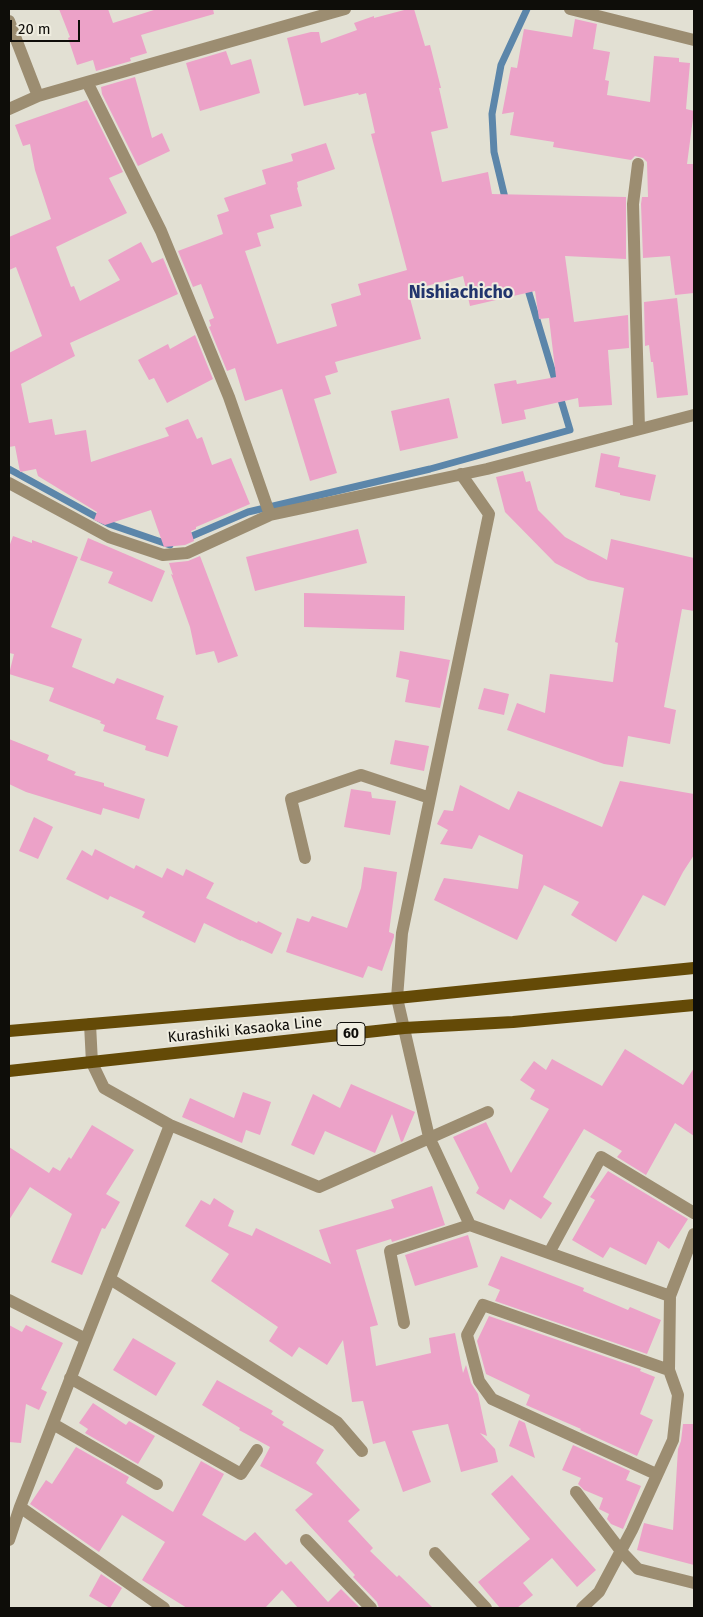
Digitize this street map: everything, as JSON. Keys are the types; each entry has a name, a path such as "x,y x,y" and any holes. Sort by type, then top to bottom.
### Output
{"main road":[{"name":"Kurashiki Kasaoka Line","path":"9,1031 397,998 694,968"},
{"name":"Kurashiki Kasaoka Line","path":"9,1071 404,1028 513,1022 694,1005"}],"street":[{"path":"9,109 38,96 345,9"},
{"path":"570,9 694,40"},
{"path":"9,21 38,96"},
{"path":"87,82 161,231 229,397 270,515"},
{"path":"638,164 633,204 639,430"},
{"path":"9,483 110,536 163,555 187,553 270,515 487,469 694,415"},
{"path":"461,474 489,514 402,933 397,998 429,1138 470,1225"},
{"path":"304,858 290,799 361,775 430,798"},
{"path":"90,1024 92,1063 104,1088 170,1125 319,1187 488,1112"},
{"path":"9,1540 70,1378 170,1125"},
{"path":"549,1253 601,1157 694,1213"},
{"path":"404,1323 390,1250 470,1225 670,1296"},
{"path":"582,1608 600,1592 673,1440 678,1395 669,1370 670,1296 694,1234"},
{"path":"110,1278 337,1422 362,1451"},
{"path":"9,1300 86,1338"},
{"path":"656,1474 492,1399 479,1381 467,1335 483,1305 669,1370"},
{"path":"70,1378 241,1474 257,1450"},
{"path":"53,1424 157,1484"},
{"path":"576,1492 638,1570 694,1583"},
{"path":"20,1508 164,1608"},
{"path":"306,1540 371,1608"},
{"path":"435,1553 486,1608"}],"building":[{"path":"59,9 108,9 113,23 157,9 213,9 214,14 141,35 147,53 130,58 131,61 96,71 93,60 77,65 68,38 70,37"},
{"path":"414,9 425,46 430,45 441,88 439,88 448,128 431,132 442,182 488,172 492,194 626,197 626,259 565,256 574,322 628,315 629,348 608,350 612,405 579,407 578,398 524,410 526,419 502,424 494,384 516,380 517,384 556,377 549,318 539,319 535,291 470,306 463,276 408,291 421,339 335,362 338,372 325,376 331,394 314,399 337,473 310,481 282,389 245,401 235,368 227,371 209,327 211,326 209,320 214,318 201,284 193,287 178,251 223,234 217,215 229,211 224,198 266,184 262,170 293,161 291,154 326,143 335,169 297,182 302,206 270,215 274,228 257,233 261,246 245,251 277,344 337,326 331,304 361,295 358,284 407,270 371,134 375,133 366,93 359,95 358,93 304,106 287,38 319,32 321,43 357,30 354,23 374,16 374,18"},
{"path":"575,19 597,24 593,49 610,52 605,80 609,81 607,95 650,102 654,56 679,58 679,62 690,63 686,109 694,111 687,164 694,164 694,293 675,295 670,256 643,258 641,204 642,197 648,197 647,162 643,158 635,156 631,160 553,147 554,142 510,135 514,112 502,114 511,67 517,68 524,29 572,37"},
{"path":"226,51 231,65 251,59 260,93 200,111 186,63"},
{"path":"135,77 152,138 162,133 170,151 138,166 102,94 101,87"},
{"path":"87,100 123,172 109,178 127,213 56,247 71,287 74,286 80,301 120,280 108,260 141,242 152,263 163,258 178,294 70,343 75,356 21,384 29,423 52,419 55,435 86,430 91,462 169,436 165,428 188,419 197,439 202,437 212,465 231,458 250,504 196,527 196,529 191,531 194,541 185,545 164,547 151,510 105,525 94,520 97,512 38,476 36,469 20,472 15,446 9,447 9,353 42,336 16,267 9,270 9,237 51,219 35,170 30,144 23,146 15,125"},
{"path":"677,298 688,395 657,398 653,362 651,362 649,345 645,346 644,302"},
{"path":"195,335 213,379 167,403 154,378 149,380 138,360 168,344 170,349"},
{"path":"449,398 458,438 400,451 391,411"},
{"path":"601,453 620,457 618,467 656,475 650,501 620,495 620,493 595,487"},
{"path":"523,471 526,482 530,481 538,510 565,537 607,560 611,539 694,558 694,611 682,609 664,707 676,710 670,744 628,736 623,767 604,764 507,730 517,703 545,713 550,674 613,682 618,643 615,642 624,588 588,580 555,563 505,512 496,477"},
{"path":"358,529 367,563 255,591 246,557"},
{"path":"13,536 32,543 32,540 78,557 51,627 82,639 72,667 114,684 117,678 164,696 156,719 178,726 168,757 145,750 146,746 103,731 105,725 100,723 101,721 49,701 54,688 9,674 14,654 9,653 9,547"},
{"path":"88,538 165,571 152,602 108,583 113,572 80,560"},
{"path":"200,556 238,656 218,663 214,651 196,655 190,627 171,574 173,575 169,563 188,561"},
{"path":"304,593 405,596 404,630 304,627"},
{"path":"400,651 450,660 440,708 405,702 409,680 396,677"},
{"path":"484,688 509,694 504,715 478,709"},
{"path":"9,739 49,755 47,760 76,772 74,775 104,783 104,786 145,799 139,819 103,808 101,815 26,792 9,784"},
{"path":"395,740 429,746 424,771 390,764"},
{"path":"620,781 694,794 694,855 665,906 643,895 616,942 571,915 579,902 544,885 517,940 434,900 444,878 518,889 523,855 479,835 472,849 440,844 448,830 437,824 444,810 453,811 460,785 509,810 518,791 602,827"},
{"path":"351,789 371,792 372,798 396,801 390,835 344,827"},
{"path":"34,817 53,827 38,859 19,851"},
{"path":"95,849 134,869 136,865 162,878 167,868 183,876 186,869 214,883 206,898 282,933 272,954 204,923 195,943 142,917 145,912 110,896 108,900 66,879 82,850 92,856"},
{"path":"364,867 397,872 389,932 394,934 394,937 382,971 368,966 363,978 286,952 297,918 309,922 312,916 347,928 361,888"},
{"path":"625,1049 683,1085 694,1068 694,1136 675,1123 646,1175 617,1157 622,1151 584,1129 543,1197 552,1203 541,1219 510,1199 504,1210 476,1193 479,1188 453,1137 486,1122 511,1173 549,1109 530,1099 535,1090 520,1080 534,1061 546,1070 552,1059 602,1086"},
{"path":"351,1084 415,1112 403,1141 401,1142 392,1114 375,1153 325,1131 314,1155 291,1145 313,1094 340,1108"},
{"path":"243,1092 271,1102 260,1135 246,1130 242,1143 182,1117 190,1098 234,1118"},
{"path":"92,1125 134,1150 106,1194 120,1202 105,1229 102,1228 82,1275 51,1262 72,1214 30,1187 9,1220 9,1147 49,1173 53,1167 60,1171 69,1157 71,1159"},
{"path":"608,1171 688,1219 669,1249 658,1241 646,1265 610,1247 603,1258 572,1240 595,1200 590,1197"},
{"path":"432,1186 445,1225 392,1242 391,1239 356,1250 378,1325 370,1327 376,1366 431,1353 429,1338 455,1333 463,1373 466,1365 471,1383 478,1394 487,1436 480,1433 495,1449 498,1462 461,1472 448,1424 412,1431 431,1482 403,1492 385,1441 373,1444 363,1401 352,1402 343,1340 327,1365 299,1347 292,1357 269,1341 278,1327 211,1281 229,1254 185,1226 201,1200 210,1205 214,1198 234,1211 228,1226 252,1236 256,1228 331,1264 319,1230 394,1208 391,1200"},
{"path":"468,1235 478,1267 415,1286 405,1255"},
{"path":"501,1256 584,1288 583,1291 628,1310 630,1307 661,1320 647,1354 495,1301 500,1290 488,1285"},
{"path":"489,1316 641,1369 640,1371 655,1377 640,1414 653,1420 637,1456 526,1405 530,1395 486,1374 477,1341"},
{"path":"9,1325 22,1332 26,1325 63,1343 41,1389 47,1392 39,1410 26,1404 21,1443 9,1442"},
{"path":"133,1338 176,1363 156,1396 113,1370"},
{"path":"217,1380 273,1411 271,1414 284,1422 282,1425 324,1450 316,1463 360,1510 348,1521 373,1548 370,1551 397,1577 399,1575 433,1608 379,1608 377,1602 353,1577 355,1575 295,1510 313,1494 260,1466 270,1447 239,1430 240,1428 202,1405"},
{"path":"93,1403 126,1425 129,1421 155,1436 138,1464 85,1433 88,1429 79,1423"},
{"path":"519,1420 525,1423 535,1458 509,1446"},
{"path":"683,1424 694,1424 694,1565 637,1550 644,1523 673,1530 678,1449"},
{"path":"573,1445 630,1471 626,1480 641,1486 623,1529 611,1524 607,1519 609,1514 599,1509 603,1498 584,1490 578,1484 581,1478 562,1470"},
{"path":"76,1447 129,1477 126,1483 173,1512 201,1461 224,1474 202,1515 245,1541 255,1532 286,1565 291,1561 328,1602 341,1589 360,1608 298,1608 282,1590 265,1608 187,1608 142,1580 165,1542 122,1515 99,1552 30,1504 46,1480 52,1484"},
{"path":"512,1475 596,1570 577,1587 552,1558 523,1583 533,1595 517,1608 500,1608 478,1582 530,1539 491,1494"},
{"path":"101,1574 122,1588 110,1608 89,1596"}],"waterway":[{"path":"506,202 494,152 492,114 501,65 527,9"},
{"path":"185,539 248,512 430,469 570,430 526,283"},
{"path":"9,469 109,524 170,545"}],"district":[{"name":"Nishiachicho","path":"461,293"}]}
